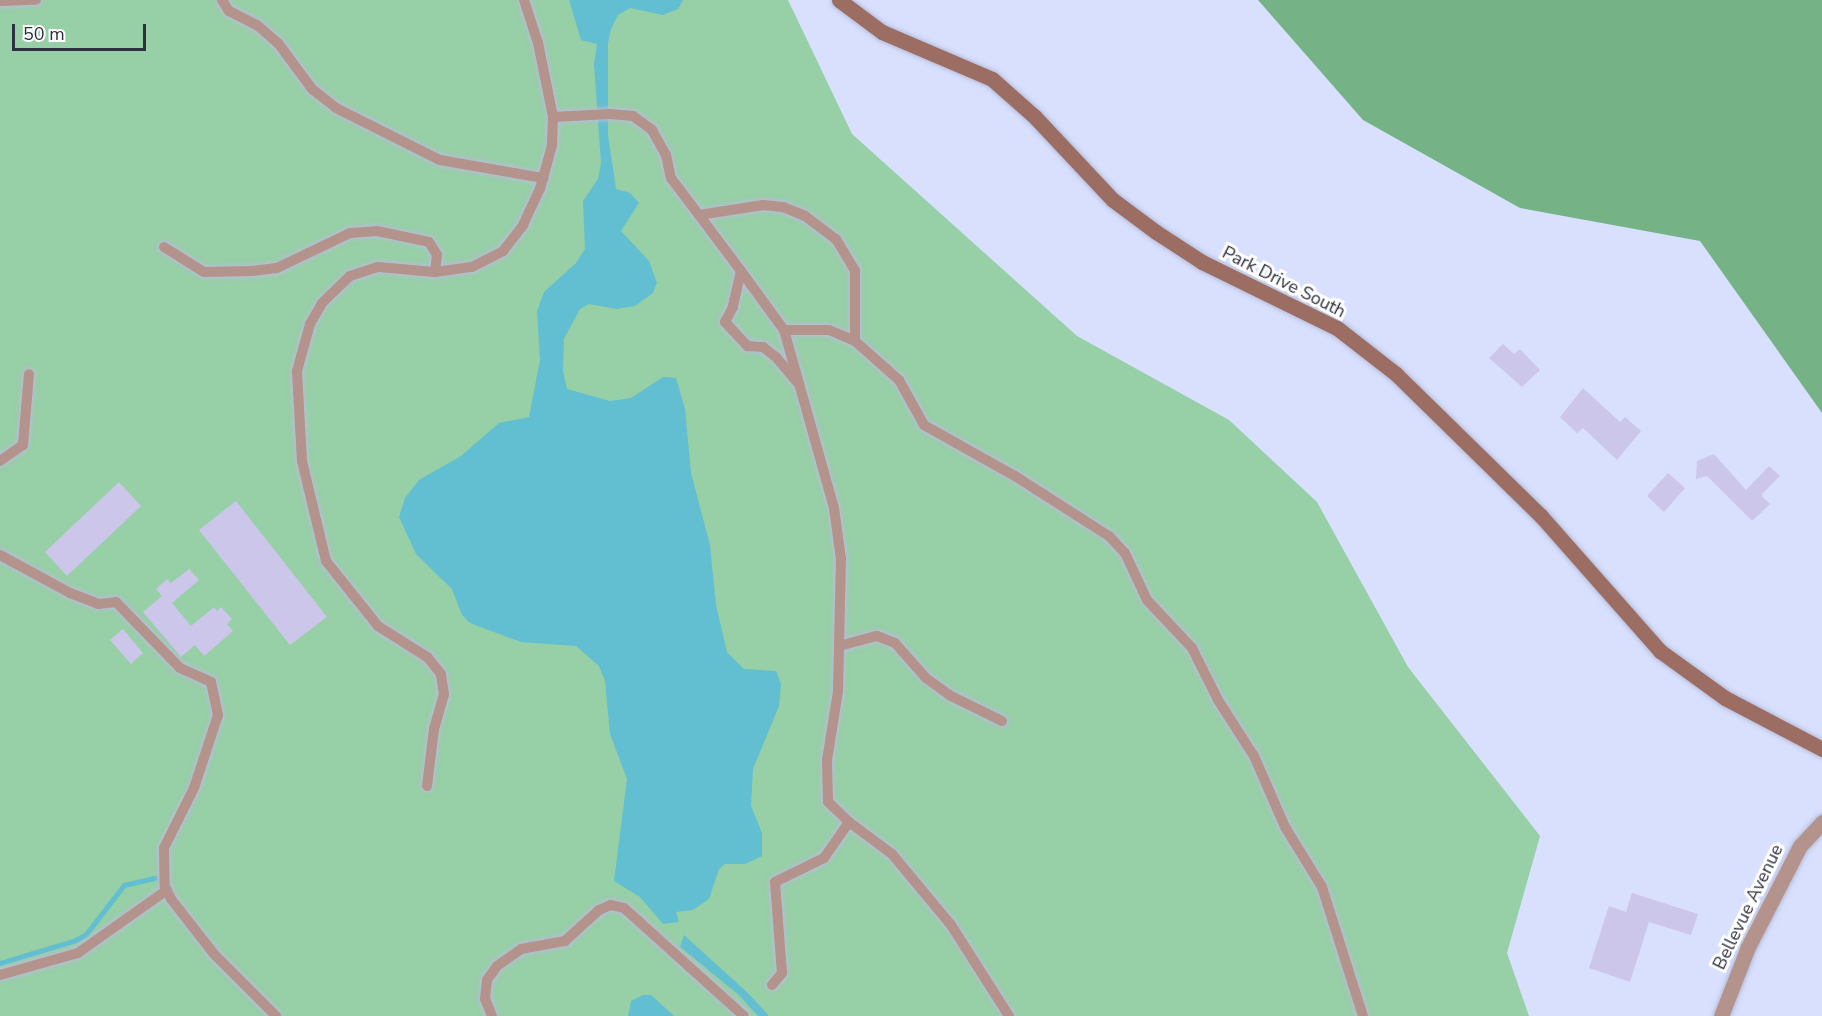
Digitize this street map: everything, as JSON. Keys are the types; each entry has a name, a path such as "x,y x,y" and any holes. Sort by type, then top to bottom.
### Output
{"street":[{"name":"Park Drive South","path":"839,0 882,32 992,79 1034,116 1113,200 1193,256 1337,328 1396,374 1541,516 1660,651 1725,698 1822,749"},
{"name":"Bellevue Avenue","path":"1721,1016 1748,947 1800,846 1822,822"}],"lane":[{"path":"0,1 36,0"},
{"path":"222,0 229,11 257,25 278,43 312,89 336,108 440,160 543,178"},
{"path":"427,786 434,729 444,694 441,674 427,657 378,626 326,561 302,461 297,371 310,324 322,303 350,276 378,267 435,272 472,267 503,251 523,225 543,178 552,146 553,117 538,43 524,0"},
{"path":"553,117 610,114 633,116 652,130 672,178 784,330 834,508 842,559 838,691 827,760 828,802 849,822 892,854 951,925 1010,1016"},
{"path":"699,215 763,205 783,207 804,216 836,239 855,271 855,341"},
{"path":"164,247 204,272 252,271 277,268 350,233 377,231 429,242 437,255 435,272"},
{"path":"741,271 733,307 725,322 747,346 762,347 776,357 802,388"},
{"path":"784,330 829,330 855,341 899,380 924,426 1015,476 1050,502 1082,517 1125,553 1147,600 1192,648 1203,666 1218,700 1254,756 1285,827 1322,886 1363,1016"},
{"path":"0,460 23,445 28,374"},
{"path":"0,555 70,593 98,604 116,602 180,668 211,682 218,715 194,788 164,848 167,890 214,954 276,1016"},
{"path":"839,646 877,636 895,643 926,678 949,695 1002,721"},
{"path":"772,985 782,973 775,882 824,858 849,822"},
{"path":"0,975 78,953 167,890"},
{"path":"492,1016 485,999 487,980 497,966 521,949 565,941 599,910 611,905 624,908 744,1016"}],"green space":[{"path":"0,0 788,0 852,134 1077,336 1229,420 1317,502 1408,667 1540,836 1507,953 1529,1016 0,1016"},
{"path":"1258,0 1822,0 1822,413 1700,241 1520,208 1363,120"}],"water":[{"path":"569,0 683,0 678,9 663,15 630,8 618,15 611,29 608,43 608,135 616,189 630,193 639,203 621,231 649,261 657,283 653,293 635,306 617,309 589,304 580,309 564,339 563,371 567,389 610,401 631,398 663,377 676,378 685,409 691,473 710,545 716,605 727,652 744,669 776,671 781,684 779,706 753,769 751,806 762,833 762,856 745,864 725,864 719,869 709,899 693,910 676,912 679,922 663,924 640,897 614,881 627,779 610,734 605,681 599,666 576,646 521,642 470,623 462,615 452,589 416,554 399,517 405,498 419,480 461,456 499,423 529,417 540,360 537,311 544,292 576,263 585,249 583,201 598,179 601,163 594,64 597,44 581,40"},
{"path":"684,935 749,994 769,1016 758,1016 739,995 680,947"},
{"path":"643,995 651,995 674,1016 628,1016 631,1001"}],"building":[{"path":"1503,344 1514,354 1520,349 1540,370 1522,387 1489,358"},
{"path":"1583,388 1620,422 1625,417 1641,431 1617,460 1583,428 1577,433 1560,417"},
{"path":"1714,454 1746,490 1769,466 1780,476 1761,495 1770,504 1752,521 1707,476 1696,479 1697,461"},
{"path":"1668,473 1685,488 1664,512 1647,496"},
{"path":"119,482 141,506 67,576 45,552"},
{"path":"236,501 327,617 290,645 199,530"},
{"path":"189,569 199,580 172,603 191,626 214,607 217,611 221,607 232,619 227,624 233,631 204,656 195,645 181,657 143,612 162,596 156,589 167,579 171,583"},
{"path":"123,629 143,653 131,664 110,640"},
{"path":"1632,893 1698,914 1691,935 1649,922 1630,982 1589,968 1609,906 1626,912"}],"waterway":[{"path":"0,963 76,940 86,934 124,885 155,878"}]}
